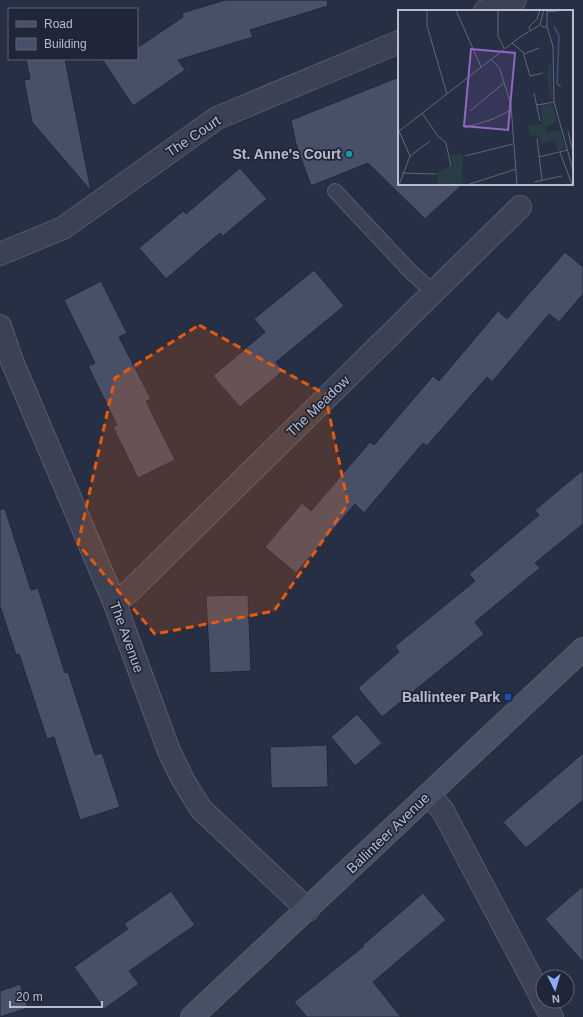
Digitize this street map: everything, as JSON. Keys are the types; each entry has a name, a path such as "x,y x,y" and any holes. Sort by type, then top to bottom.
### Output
{"street":[{"path":"488,10 515,0"},
{"name":"The Court","path":"0,254 63,228 217,118 398,42"},
{"name":"The Meadow","path":"115,604 434,293 520,207"},
{"name":"The Avenue","path":"0,326 12,361 115,604 169,751 183,780 200,809 308,910"},
{"name":"Ballinteer Avenue","path":"192,1017 308,910 583,649"},
{"path":"429,794 450,824 535,986"}],"lane":[{"path":"335,191 410,271 434,293"}],"highlighted area":[{"path":"199,325 325,394 348,504 274,611 155,634 78,544 115,378"}],"building":[{"path":"225,0 327,0 328,6 250,30 253,37 178,60 185,70 133,106 103,60 138,60 138,47 183,17 182,13"},
{"path":"26,60 65,60 91,191 32,122 24,80 30,79"},
{"name":"St. Anne's Court","path":"398,77 398,185 462,185 425,219 368,163 311,186 296,144 291,120"},
{"path":"240,168 267,199 223,236 220,233 166,279 139,248 183,211 186,214"},
{"path":"565,252 583,267 583,294 559,322 549,314 492,382 487,377 427,446 423,443 364,513 355,504 296,573 265,547 302,503 311,511 370,442 374,445 433,376 439,381 498,311 507,319"},
{"path":"314,270 344,306 276,362 283,371 240,407 213,376 265,332 254,319"},
{"path":"101,281 127,333 119,337 151,399 146,401 175,460 138,478 113,427 117,425 88,366 95,363 64,300"},
{"path":"583,470 583,524 535,563 540,568 475,622 484,634 382,717 358,688 399,652 395,646 475,581 469,574 539,515 535,510"},
{"path":"0,509 5,509 31,590 38,588 65,673 68,672 95,755 102,753 120,807 80,820 54,737 47,739 19,654 16,655 0,606"},
{"path":"248,595 251,671 210,673 206,596"},
{"path":"357,714 382,743 355,766 331,737"},
{"path":"327,745 328,787 271,788 270,747"},
{"path":"583,753 583,800 526,848 503,822"},
{"path":"583,886 583,962 545,919"},
{"path":"171,891 195,925 129,971 139,984 104,1009 74,967 128,929 124,924"},
{"path":"423,893 446,920 373,982 401,1017 307,1017 294,1002 364,946 363,945"},
{"path":"20,984 28,1008 0,1017 0,991"}],"place":[{"name":"St. Anne's Court","path":"349,154"},
{"name":"Ballinteer Park","path":"508,697"}]}
